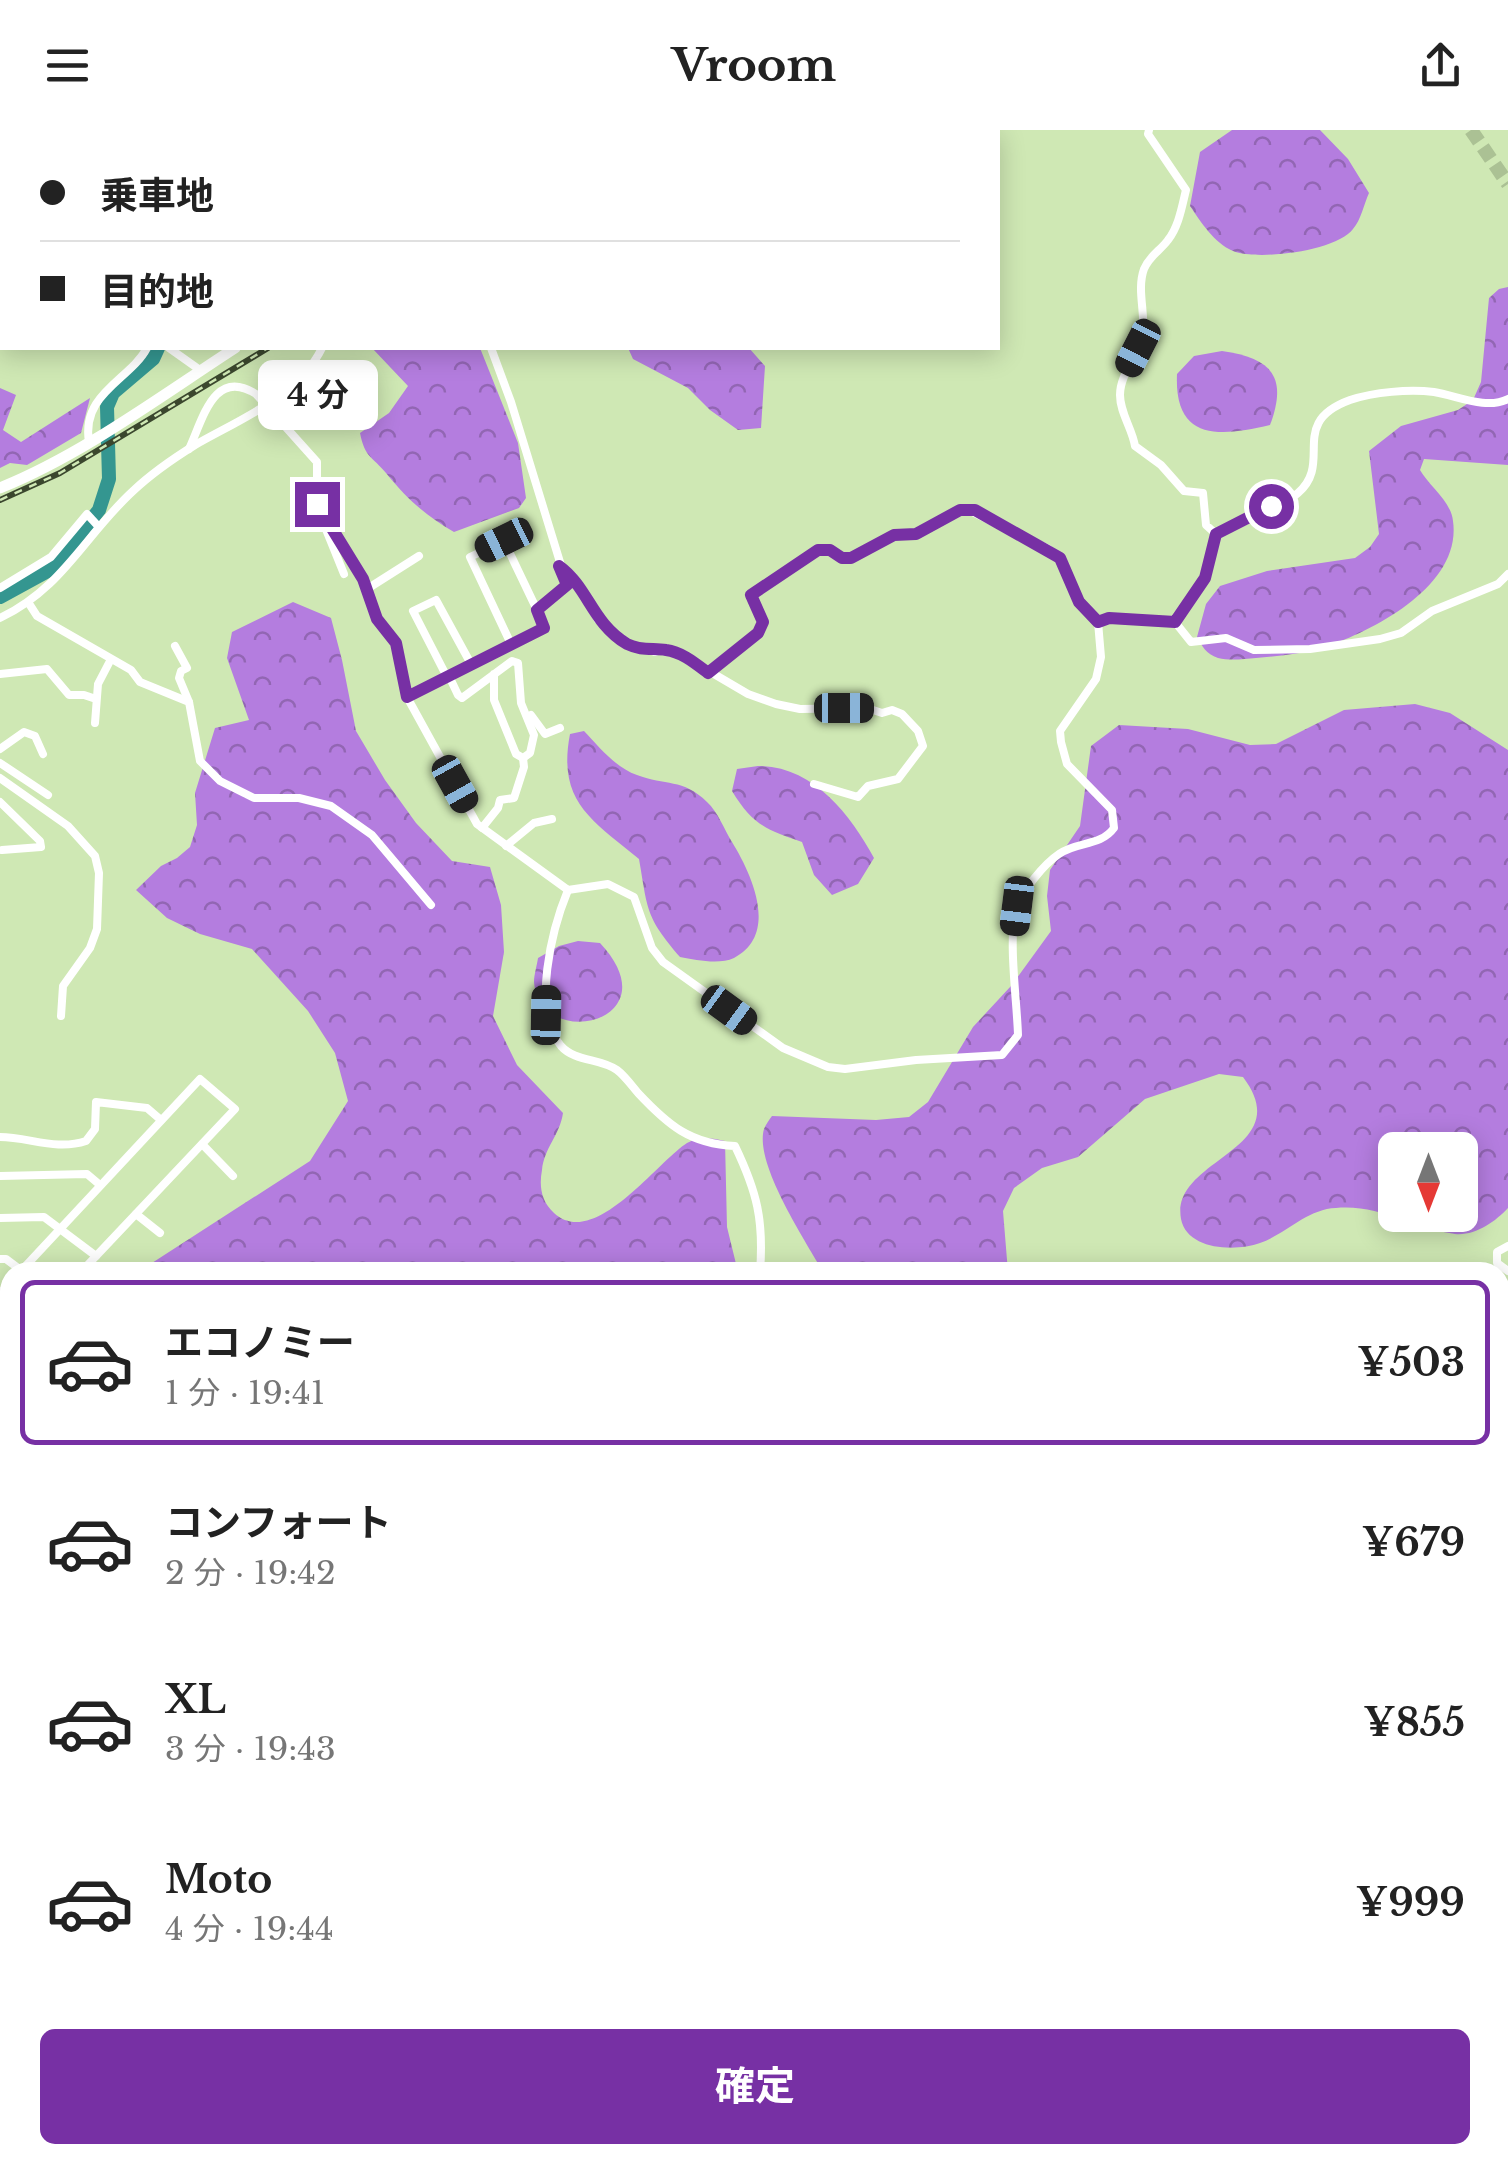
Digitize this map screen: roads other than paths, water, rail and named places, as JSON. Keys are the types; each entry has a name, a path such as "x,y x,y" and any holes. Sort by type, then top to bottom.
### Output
{"main road":[{"path":"0,488 32,475 93,439 232,350"}],"street":[{"path":"1149,130 1186,190 1175,228 1144,268 1142,336 1120,390 1121,409 1132,427 1136,446 1162,465 1184,491 1204,493 1206,524 1216,534"},
{"path":"93,439 87,430 107,386 145,350"},
{"path":"171,350 200,370"},
{"path":"0,618 57,579 97,524 134,490 189,449 298,381 321,350"},
{"path":"492,350 567,585 537,610"},
{"path":"189,449 210,403 224,388 244,386 317,462 317,504 367,589 377,619 396,643 407,697 482,828 506,846 568,890 608,884 634,897 652,948 664,962 756,1030 808,1060 844,1069 1002,1055 1018,1035 1014,930 1017,906 1049,861 1065,850 1107,838 1114,828 1112,810 1068,764 1061,742 1060,731 1096,679 1101,657 1098,622 1079,602 1060,558 975,510 960,510 916,534 894,535 851,558 818,550 751,595 763,622 758,633 708,673"},
{"path":"1175,622 1205,578 1216,534 1299,492 1314,469 1313,430 1328,411 1352,399 1394,392 1430,392 1496,405 1508,399"},
{"path":"0,588 52,557 87,514 97,524"},
{"path":"329,524 326,527 344,574"},
{"path":"407,697 544,628 504,540 470,557 511,644"},
{"path":"367,589 420,556"},
{"path":"559,566 572,576 598,620 629,645 672,652 748,694 776,704 800,709 866,708 882,713 892,710 902,714 918,731 923,746 898,780 868,786 858,796 814,784"},
{"path":"1098,622 1109,618 1175,622 1190,642 1226,638 1254,650 1310,649 1401,633 1432,611 1498,584 1508,574"},
{"path":"471,664 436,600 413,611 462,698 512,660 518,663 521,699 534,735 530,753 523,758"},
{"path":"28,602 37,616 131,670 140,682 189,702"},
{"path":"174,646 187,668 179,678 189,702 200,761 220,781 254,798 299,798 331,806 372,835 431,905"},
{"path":"95,723 98,684 110,661"},
{"path":"0,674 47,669 69,696 84,695 96,700"},
{"path":"494,674 498,709 516,754 523,758"},
{"path":"521,699 545,734 560,728"},
{"path":"0,749 24,732 35,736 43,754"},
{"path":"482,828 500,800 514,798 523,758"},
{"path":"0,763 48,795"},
{"path":"0,778 68,826 95,856 99,873 97,929 90,948 63,986 61,1016"},
{"path":"0,802 40,841 41,847 2,850"},
{"path":"506,846 534,823 552,819"},
{"path":"568,890 552,929 547,988 546,1015 562,1047 616,1068 679,1133 708,1145 735,1146 753,1183 760,1262"},
{"path":"30,1262 200,1079 235,1109 90,1262"},
{"path":"0,1138 38,1145 86,1141 95,1129 96,1102 146,1108 161,1120"},
{"path":"202,1144 233,1176"},
{"path":"0,1176 87,1174 100,1185"},
{"path":"136,1214 160,1232"},
{"path":"0,1218 44,1217 96,1256"}],"waterway":[{"path":"0,597 53,568 99,510 109,479 107,407 113,393 153,359 157,350"}],"tunnel":[{"path":"1471,130 1508,184"}],"railway":[{"path":"0,500 60,473 265,350"}]}
